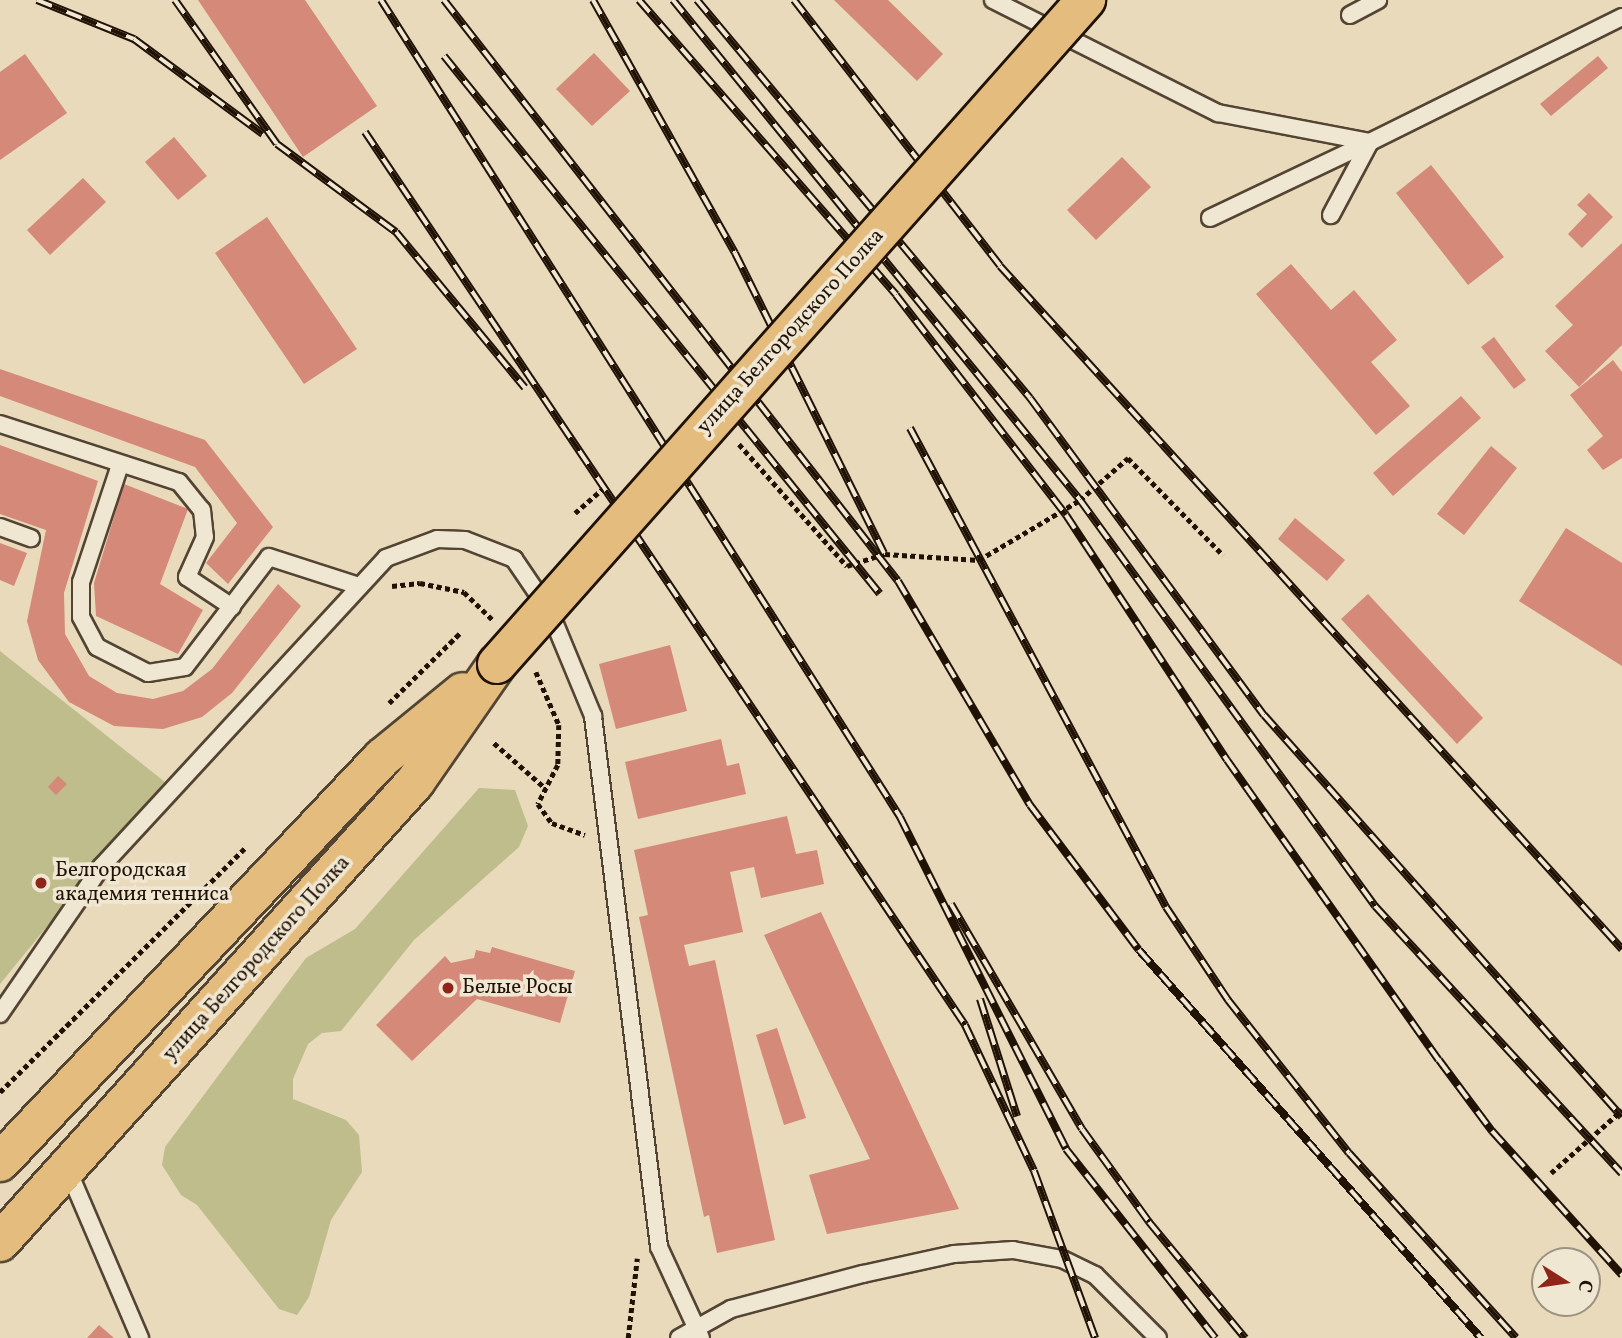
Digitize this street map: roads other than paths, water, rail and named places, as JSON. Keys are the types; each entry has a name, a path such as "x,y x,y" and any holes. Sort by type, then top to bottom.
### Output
{"main road":[{"name":"улица Белгородского Полка","path":"0,1242 68,1170 415,782 1086,0"},
{"name":"улица Белгородского Полка","path":"0,1162 382,758 515,665"}],"lane":[{"path":"993,0 1218,113 1370,142"},
{"path":"1350,15 1378,0"},
{"path":"1210,218 1622,17"},
{"path":"1331,215 1370,142"},
{"path":"0,425 179,482 202,510 205,537 187,577 232,607"},
{"path":"120,465 81,582 81,617 97,647 148,673 185,667 269,557 359,586"},
{"path":"0,527 31,538"},
{"path":"0,1014 101,867 386,558 411,545 465,540 514,559 551,612 593,716 659,1247 698,1332"},
{"path":"68,1170 140,1338"},
{"path":"680,1338 698,1332 731,1309 863,1274 954,1254 1013,1250 1062,1259 1095,1275 1157,1338"}],"railway":[{"path":"37,0 134,39 263,134"},
{"path":"175,0 277,144 396,232 525,388"},
{"path":"381,0 900,817 1066,1149 1215,1338"},
{"path":"444,0 898,581 1030,805 1139,950 1481,1338"},
{"path":"593,0 735,253 884,553"},
{"path":"639,0 896,295 1066,515 1227,760 1439,1060 1492,1131 1622,1275"},
{"path":"673,0 1080,500 1375,906 1622,1174"},
{"path":"697,0 1030,398 1264,715 1622,1117"},
{"path":"794,0 1000,266 1622,949"},
{"path":"444,56 880,594"},
{"path":"365,132 965,1025 1034,1171 1095,1338"},
{"path":"910,428 1166,907 1228,1000 1349,1153 1516,1338"},
{"path":"951,904 1082,1129 1149,1222 1245,1338"},
{"path":"980,999 1017,1116"}],"place":[{"name":"Белгородская академия тенниса","path":"41,883"},
{"name":"Белые Росы","path":"448,988"}]}
